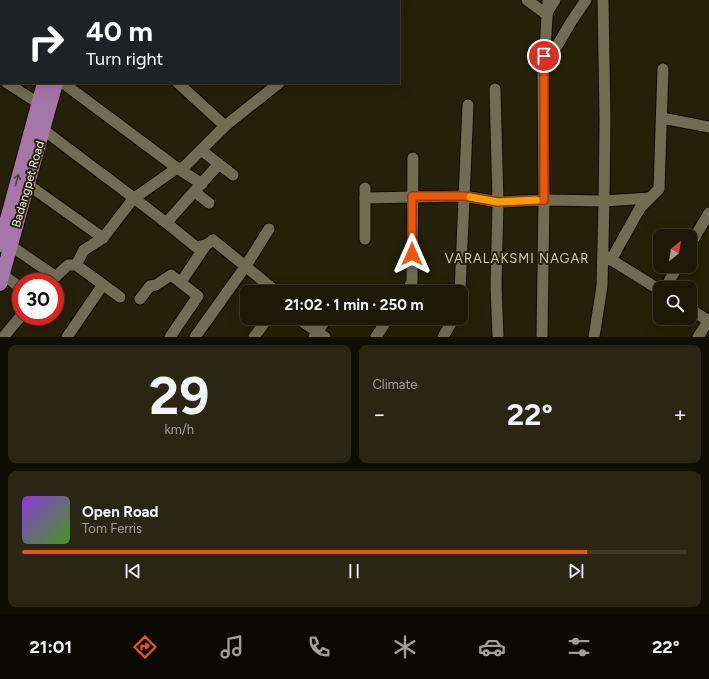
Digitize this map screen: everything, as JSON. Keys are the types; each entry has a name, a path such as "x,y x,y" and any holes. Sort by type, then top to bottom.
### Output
{"main road":[{"name":"Badangpet Road","path":"1,280 5,245 44,84"},
{"name":"Badangpet Road","path":"5,245 27,184 44,130 56,84"}],"street":[{"path":"527,0 546,14"},
{"path":"542,337 544,200 543,70 548,0"},
{"path":"546,14 555,0"},
{"path":"543,70 571,22 586,0"},
{"path":"594,337 607,257 604,201 605,119 603,0"},
{"path":"607,257 640,208 659,189 663,69"},
{"path":"10,84 38,103"},
{"path":"64,84 177,168 199,188 209,203"},
{"path":"179,84 225,126"},
{"path":"76,265 84,250 103,238 133,199 177,168 183,168 225,126 276,84"},
{"path":"495,89 498,202 496,285 498,337"},
{"path":"460,285 468,105"},
{"path":"662,118 709,127"},
{"path":"44,130 133,199 152,210 196,247 206,245"},
{"path":"201,150 233,176"},
{"path":"410,285 412,282 413,158"},
{"path":"167,222 218,165"},
{"path":"27,184 103,238"},
{"path":"365,239 365,193 412,196 464,196 498,202 544,200 604,201 650,198"},
{"path":"697,233 709,213"},
{"path":"195,337 245,267 269,229"},
{"path":"181,282 206,245 213,240 268,285"},
{"path":"5,245 45,273"},
{"path":"607,257 653,286"},
{"path":"59,273 68,265 76,265 102,286 120,297"},
{"path":"140,299 150,286 156,285 171,275 198,296 170,337"},
{"path":"1,280 12,284"},
{"path":"67,337 102,286"},
{"path":"697,313 709,321 698,337"},
{"path":"5,334 13,325"},
{"path":"254,337 263,325"},
{"path":"307,325 319,335 324,325"},
{"path":"376,337 384,325"},
{"path":"443,337 450,325"}],"slow traffic":[{"path":"470,197 498,202 536,200"}],"district":[{"name":"VARALAKSMI NAGAR","path":"517,258"}],"route":[{"path":"412,254 412,196 464,196 498,202 544,200 544,56"}]}
